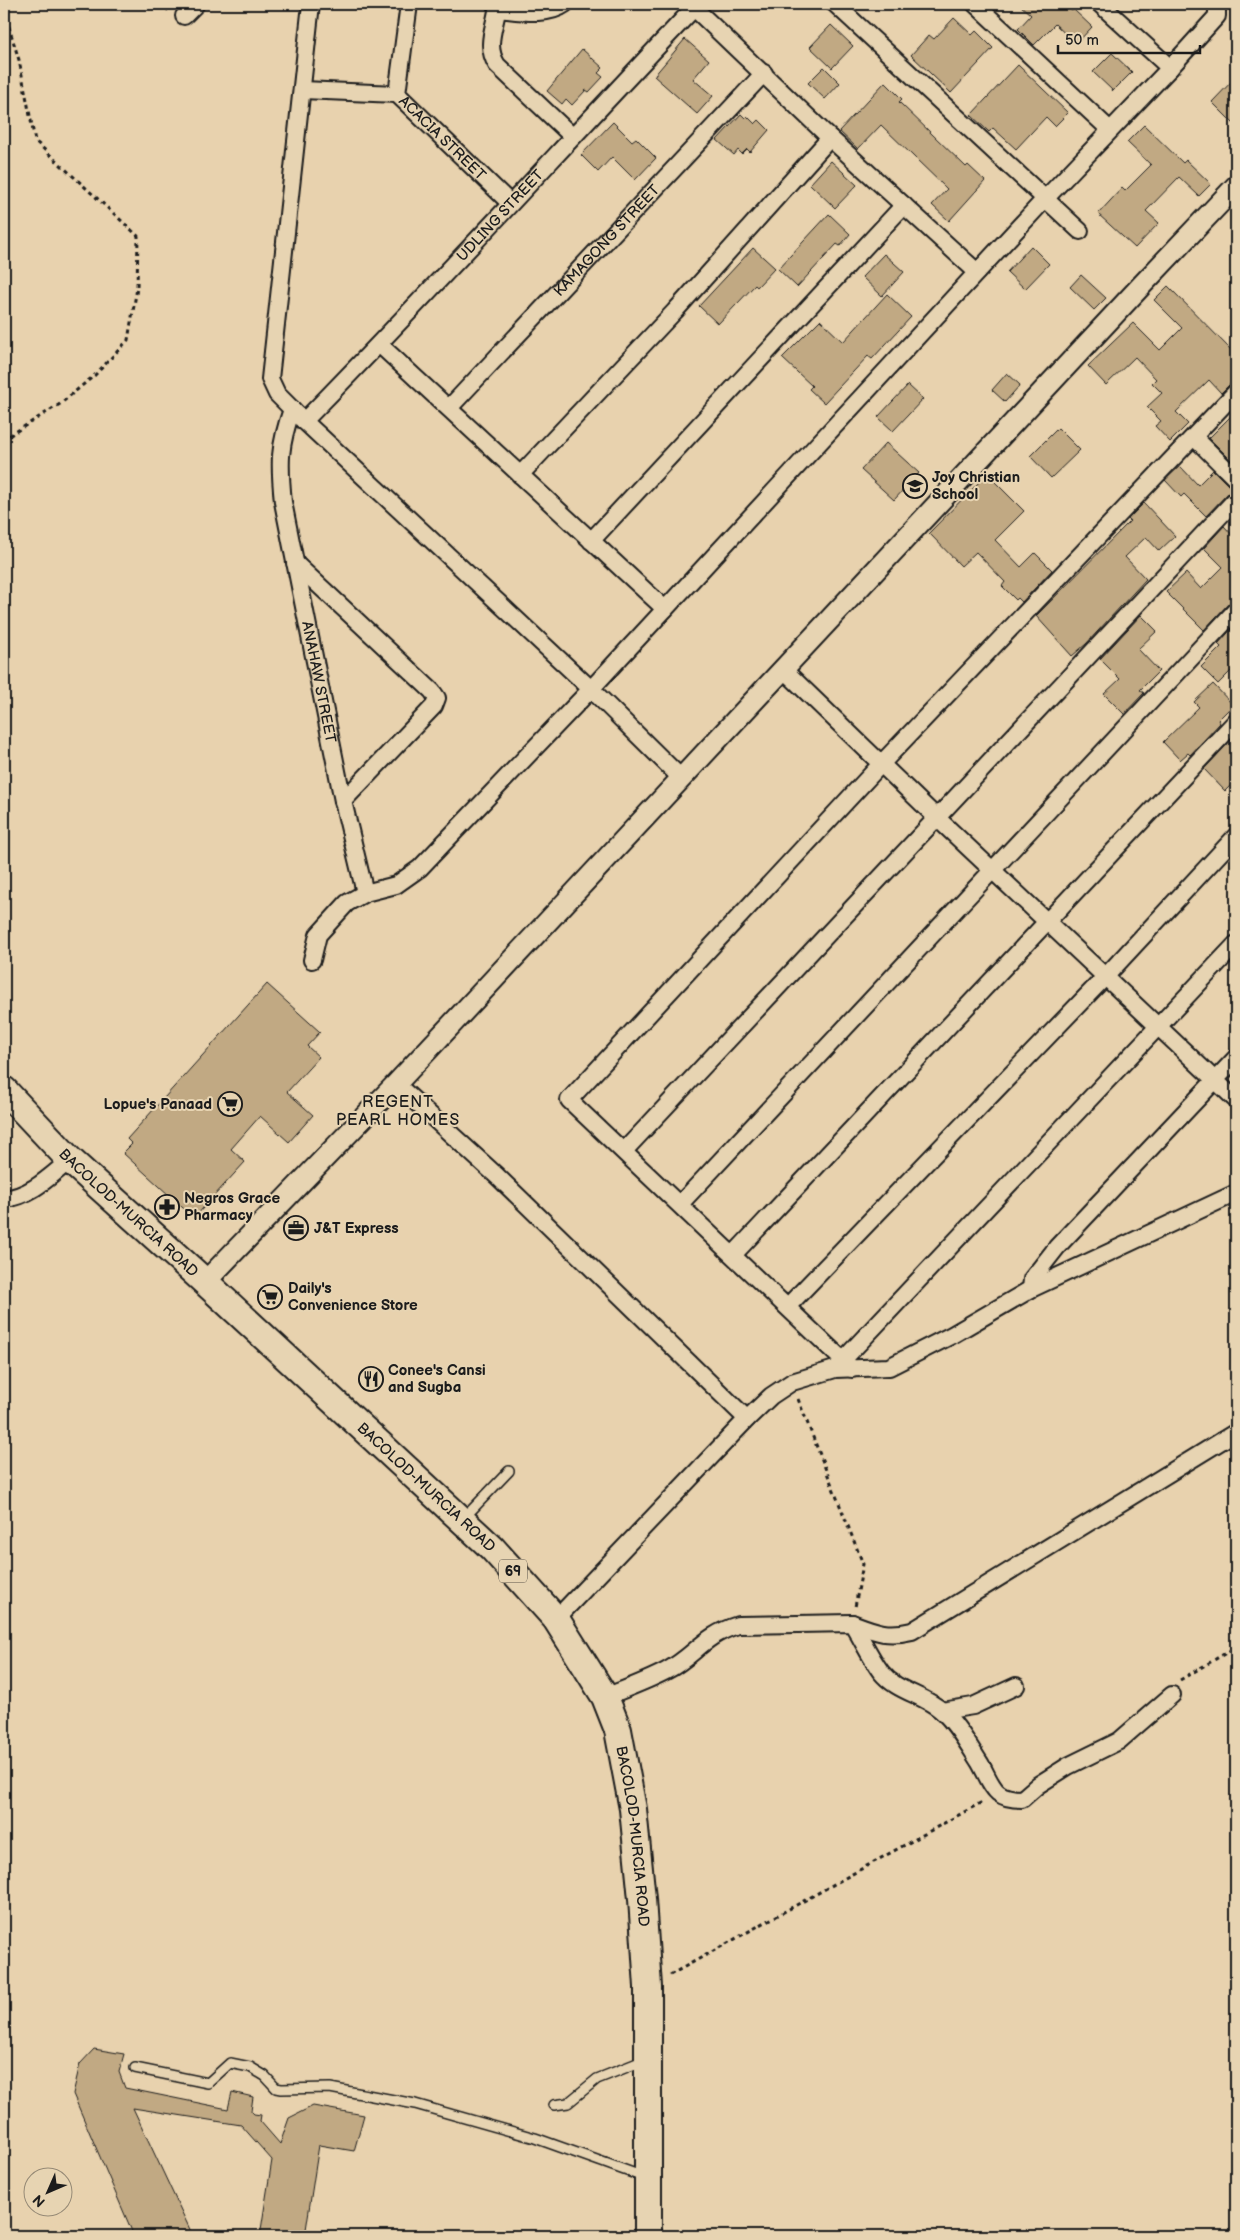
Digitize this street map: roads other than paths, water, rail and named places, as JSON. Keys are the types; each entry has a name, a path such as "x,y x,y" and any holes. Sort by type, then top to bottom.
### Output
{"main road":[{"name":"BACOLOD-MURCIA ROAD","path":"4,1090 70,1160 206,1282 462,1521 529,1587 556,1619 605,1697 618,1730 632,1809 648,1987 648,2236"}],"street":[{"path":"184,16 196,4"},
{"path":"311,4 270,362 270,379 277,394 591,689 681,778"},
{"name":"ACACIA STREET","path":"409,4 397,94 509,202"},
{"path":"565,4 559,9 544,12 498,7 490,41 491,55 497,65 572,136"},
{"path":"836,4 1044,200 1080,231"},
{"path":"975,4 1110,130"},
{"path":"1100,4 1170,68"},
{"path":"312,960 318,935 347,903 365,893 396,885 420,868 591,689 1044,200 1170,68 1217,16 1217,4"},
{"path":"692,6 830,138 977,272"},
{"name":"UDLING STREET","path":"304,421 380,344 509,202 692,6"},
{"name":"KAMAGONG STREET","path":"449,408 764,73"},
{"path":"302,90 397,94"},
{"path":"520,475 675,311 830,138"},
{"path":"206,1282 396,1084 1236,186"},
{"path":"591,541 904,205"},
{"path":"380,344 665,609"},
{"path":"848,1364 568,1100 881,764 1236,392"},
{"name":"ANAHAW STREET","path":"292,409 283,434 279,462 287,527 365,893"},
{"path":"1194,437 1236,478"},
{"path":"624,1151 1236,499"},
{"path":"295,563 432,691 437,698 434,706 344,801"},
{"path":"680,1204 1236,610"},
{"path":"784,670 992,871 1236,1100"},
{"path":"733,1255 1048,923 1236,721"},
{"path":"788,1306 1105,977 1236,836"},
{"path":"848,1364 1158,1026 1236,944"},
{"path":"1031,1290 1032,1279 1057,1247 1236,1058"},
{"path":"396,1084 497,1176 747,1420"},
{"path":"4,1199 13,1198 34,1190 70,1160"},
{"path":"556,1619 770,1396 792,1382 848,1364 889,1367 952,1335 1031,1290 1236,1193"},
{"path":"605,1697 666,1671 681,1661 701,1643 738,1625 852,1623 882,1634 896,1635 912,1631 1236,1432"},
{"path":"852,1623 882,1673 901,1690 923,1699 942,1711 969,1746 998,1794 1007,1799 1022,1799 1038,1785 1068,1766 1119,1741 1172,1689"},
{"path":"942,1711 973,1706 1016,1686"}],"lane":[{"path":"462,1521 508,1470"},
{"path":"554,2105 568,2103 597,2079 648,2059"},
{"path":"134,2068 208,2083 213,2080 226,2064 240,2065 259,2072 281,2090 330,2088 415,2104 535,2138 647,2178"}],"place":[{"name":"Joy Christian School","path":"915,486"},
{"name":"Lopue's Panaad","path":"230,1104"},
{"name":"Negros Grace Pharmacy","path":"167,1207"},
{"name":"J&T Express","path":"296,1228"},
{"name":"Daily's Convenience Store","path":"270,1297"},
{"name":"Conee's Cansi and Sugba","path":"371,1379"}],"district":[{"name":"REGENT PEARL HOMES","path":"398,1111"}]}
